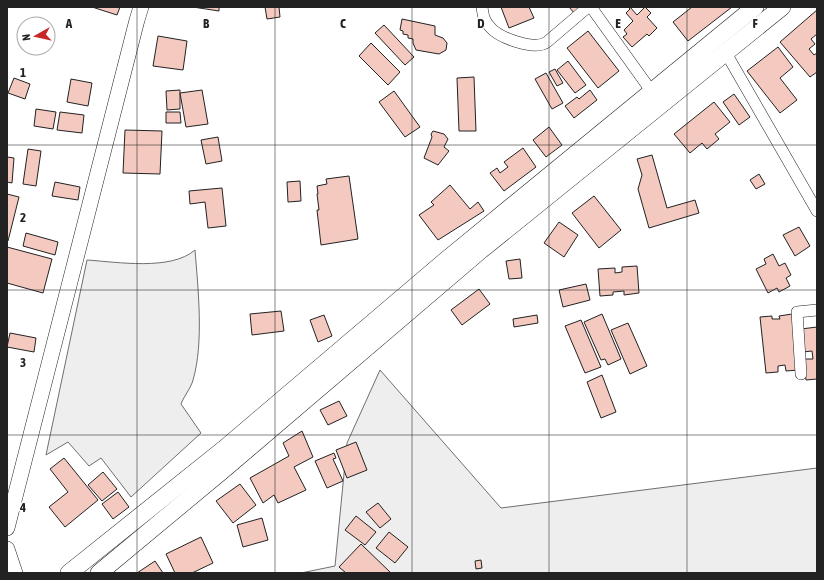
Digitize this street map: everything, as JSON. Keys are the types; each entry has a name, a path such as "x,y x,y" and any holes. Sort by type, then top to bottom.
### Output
{"main road":[{"path":"69,573 224,449 445,261 755,7"},
{"path":"99,573 224,470 481,250 782,7"}],"street":[{"path":"7,528 134,28 142,7"},
{"path":"482,7 484,18 490,28 499,35 521,43 537,46 543,45 590,7 652,92"},
{"path":"726,53 817,211"},
{"path":"801,374 797,312 817,310"},
{"path":"7,549 15,573"}],"shaded area":[{"path":"195,250 198,281 198,349 193,380 181,404 201,433 131,497 101,458 89,466 68,442 46,455 87,260 143,264 158,263 185,257"},
{"path":"380,370 501,508 817,468 817,573 301,573 335,566 347,443"}],"building":[{"path":"92,7 120,7 117,15"},
{"path":"193,7 219,7 219,11"},
{"path":"265,7 279,7 280,17 267,19"},
{"path":"501,7 529,7 534,18 509,28"},
{"path":"569,7 584,7 575,14"},
{"path":"628,7 630,7 637,15 645,7 651,13 647,17 657,28 649,36 647,34 632,47 623,37 627,34 624,30 633,21 626,13 630,9"},
{"path":"692,7 732,7 688,41 673,22"},
{"path":"817,10 817,34 811,39 815,44 809,49 814,55 817,53 817,72 810,77 780,42"},
{"path":"402,19 435,26 435,35 443,38 447,43 446,50 439,54 416,50 413,39 408,38 408,35 403,34 403,31 400,30"},
{"path":"384,25 414,57 405,65 375,33"},
{"path":"588,31 619,71 598,88 567,48"},
{"path":"158,36 187,41 183,70 153,66"},
{"path":"371,43 400,72 388,85 359,56"},
{"path":"778,47 793,67 780,78 797,100 780,113 747,71"},
{"path":"568,61 586,85 575,93 557,70"},
{"path":"555,69 563,83 557,86 549,72"},
{"path":"546,73 563,103 552,109 535,79"},
{"path":"474,77 476,131 459,131 457,78"},
{"path":"14,78 30,84 25,99 8,93"},
{"path":"71,79 92,83 88,106 67,102"},
{"path":"180,90 180,109 167,110 166,91"},
{"path":"202,90 208,124 186,127 180,93"},
{"path":"590,90 597,100 574,118 565,106 577,97 579,99"},
{"path":"394,91 420,127 405,137 379,102"},
{"path":"734,94 750,117 739,125 723,102"},
{"path":"714,102 730,122 715,134 719,139 707,149 702,143 690,153 674,134"},
{"path":"36,109 56,112 53,129 34,126"},
{"path":"60,112 84,115 82,133 57,130"},
{"path":"166,112 180,112 181,123 166,123"},
{"path":"549,127 562,145 546,157 533,140"},
{"path":"125,130 162,131 160,174 123,173"},
{"path":"433,131 444,134 448,139 444,147 449,151 438,165 424,158"},
{"path":"218,137 222,161 206,164 201,140"},
{"path":"523,148 536,167 504,191 490,173 497,168 500,173 508,167 504,162"},
{"path":"28,149 41,151 36,186 23,184"},
{"path":"652,155 667,208 695,200 699,213 649,228 638,189 642,175 637,159"},
{"path":"7,157 14,158 12,183 7,182"},
{"path":"759,174 765,184 756,189 750,180"},
{"path":"349,176 358,239 321,245 317,210 319,210 317,186 327,184 326,179"},
{"path":"300,181 301,201 288,202 287,182"},
{"path":"55,182 80,187 78,200 52,196"},
{"path":"450,185 470,209 478,202 484,211 438,240 419,215 434,205 431,202"},
{"path":"222,188 226,226 208,228 205,202 190,204 189,191"},
{"path":"7,194 19,197 8,241 7,240"},
{"path":"594,196 621,230 599,248 572,213"},
{"path":"559,222 578,235 564,257 544,243"},
{"path":"799,227 810,246 795,256 783,235"},
{"path":"26,233 58,242 55,255 23,246"},
{"path":"7,247 52,259 43,293 7,283"},
{"path":"773,254 779,266 785,263 791,275 786,278 790,286 779,292 777,288 768,293 756,269 766,264 764,259"},
{"path":"520,259 522,278 509,279 506,261"},
{"path":"637,266 639,293 624,295 624,291 613,292 613,295 600,296 598,269 615,268 615,273 622,272 622,267"},
{"path":"586,284 590,300 563,307 559,290"},
{"path":"479,289 490,304 462,325 451,310"},
{"path":"281,311 284,331 252,335 250,314"},
{"path":"602,314 621,359 608,365 605,359 601,360 584,322"},
{"path":"792,314 798,370 786,371 785,365 778,366 778,372 766,373 760,317 772,316 772,319 780,319 779,316"},
{"path":"324,315 332,336 318,342 310,320"},
{"path":"537,315 538,323 514,327 513,319"},
{"path":"581,320 601,367 585,373 565,326"},
{"path":"628,323 647,366 630,374 611,330"},
{"path":"817,327 817,379 806,380 804,359 813,359 812,351 803,352 801,329"},
{"path":"10,333 36,338 34,352 7,347"},
{"path":"602,375 616,412 601,418 587,382"},
{"path":"339,401 347,416 328,425 320,410"},
{"path":"302,431 313,457 294,467 306,490 278,503 274,495 263,503 250,478 289,456 283,443"},
{"path":"356,442 367,470 347,478 336,450"},
{"path":"334,453 336,458 333,459 343,481 327,488 315,461"},
{"path":"64,458 98,500 65,527 49,507 68,492 50,469"},
{"path":"103,472 117,489 102,501 88,485"},
{"path":"240,484 256,505 233,523 216,501"},
{"path":"118,492 129,507 113,519 102,504"},
{"path":"378,503 391,519 380,528 366,512"},
{"path":"356,516 376,532 365,545 345,530"},
{"path":"262,518 268,540 243,547 237,525"},
{"path":"389,532 408,547 395,563 376,548"},
{"path":"201,537 213,563 192,573 175,573 166,554"},
{"path":"361,544 391,573 346,573 339,567"},
{"path":"481,560 482,568 476,569 475,561"},
{"path":"155,561 163,573 137,573"}]}
